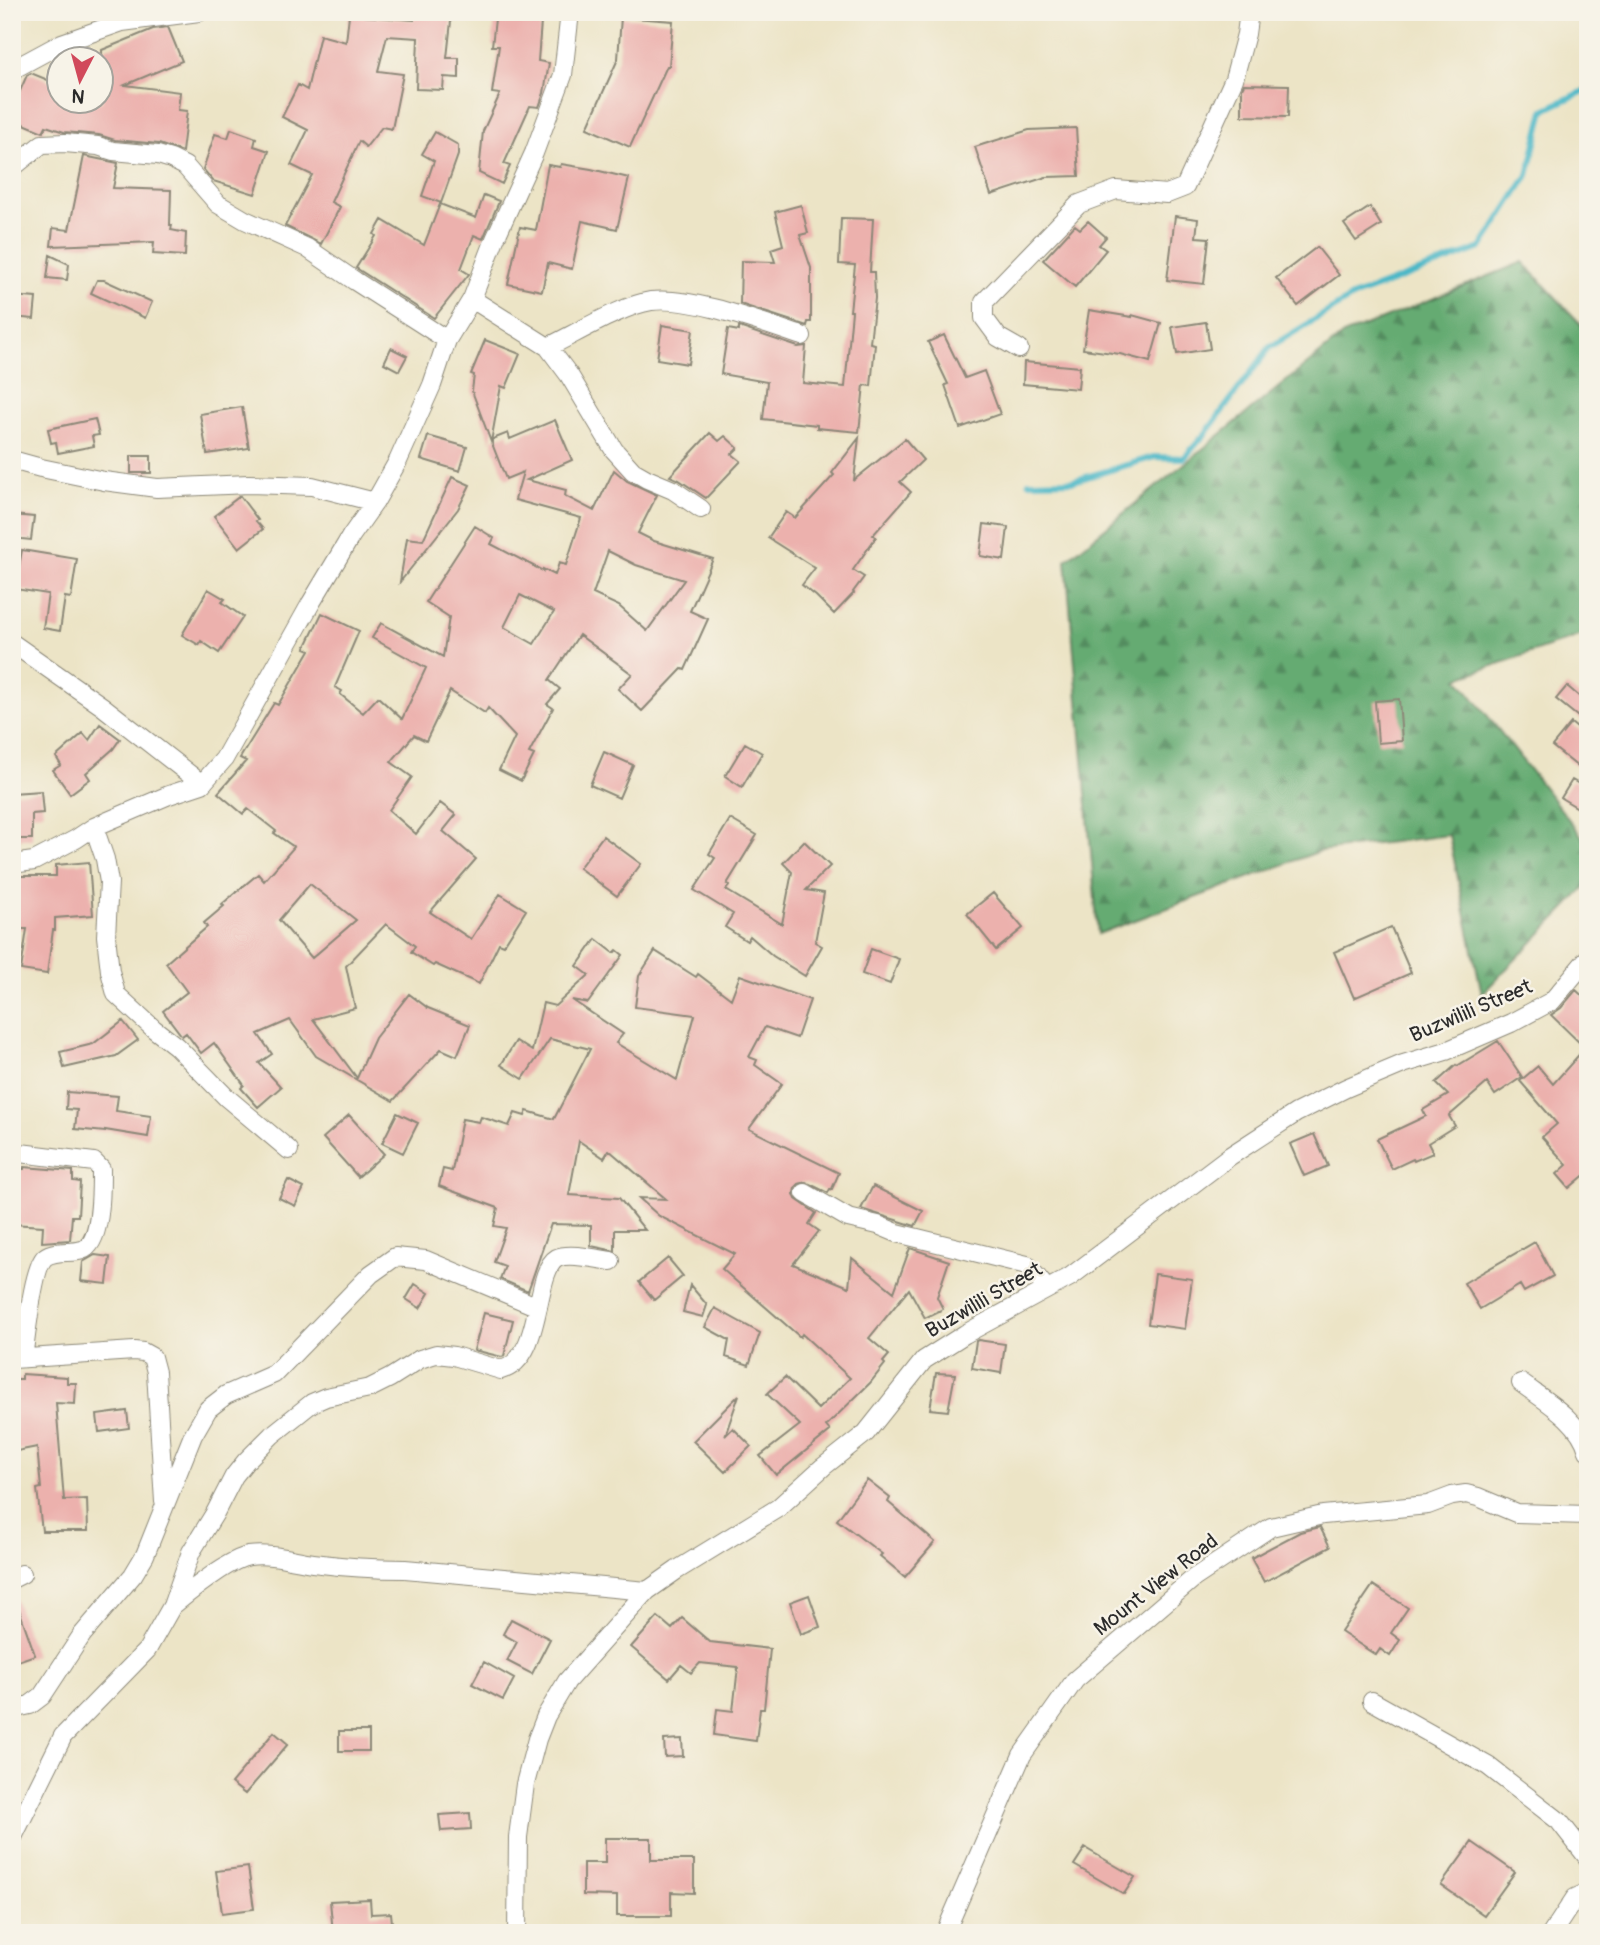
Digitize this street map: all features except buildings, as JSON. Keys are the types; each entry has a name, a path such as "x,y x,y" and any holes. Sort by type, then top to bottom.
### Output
{"street":[{"path":"12,70 62,43 122,22 199,12"},
{"path":"12,864 34,861 94,827 202,784 224,759 311,603 375,502 397,461 432,385 447,340 472,299 495,239 534,153 563,75 570,12"},
{"path":"1019,349 999,337 984,318 984,302 1079,204 1116,190 1167,194 1185,187 1234,79 1249,12"},
{"path":"12,168 43,144 98,146 113,151 158,155 171,159 185,166 218,204 245,220 307,248 447,340"},
{"path":"472,299 548,347 569,375 623,461 640,475 673,490 701,509"},
{"path":"548,347 622,311 650,301 683,302 802,335"},
{"path":"12,460 104,481 157,488 249,484 312,486 375,502"},
{"path":"12,643 102,706 202,784"},
{"path":"94,827 106,859 110,882 106,936 110,971 116,993 176,1046 226,1097 289,1150"},
{"name":"Buzwilili Street","path":"517,1933 518,1837 526,1784 537,1739 546,1716 567,1681 647,1591 778,1508 822,1467 866,1433 924,1360 965,1334 1070,1277 1230,1156 1296,1113 1346,1087 1403,1064 1446,1051 1511,1023 1552,1000 1588,958"},
{"path":"12,1152 94,1162 101,1169 94,1240 90,1247 82,1251 55,1253 46,1257 39,1265 29,1320 18,1359 134,1351 152,1357 156,1371 164,1506"},
{"path":"804,1193 848,1218 1027,1265 1047,1289"},
{"path":"13,1835 63,1736 147,1650 172,1606 191,1552 234,1476 263,1444 312,1403 326,1396 370,1388 420,1359 436,1354 454,1356 501,1370 509,1368 515,1364 525,1348 550,1265 557,1258 565,1256 611,1261"},
{"path":"12,1709 30,1705 42,1696 82,1636 133,1575 145,1555 193,1435 208,1409 226,1395 274,1374 371,1274 389,1260 395,1257 426,1260 538,1307"},
{"path":"1521,1382 1563,1415 1585,1440 1588,1451"},
{"name":"Mount View Road","path":"945,1933 1022,1755 1075,1680 1194,1578 1271,1527 1323,1515 1428,1504 1466,1494 1516,1513 1588,1515"},
{"path":"172,1606 202,1582 247,1556 369,1569 405,1569 647,1591"},
{"path":"1372,1702 1488,1766 1559,1821 1588,1858"},
{"path":"1552,1933 1575,1898 1588,1892"}],"green space":[{"path":"1523,262 1588,332 1588,633 1458,678 1588,844 1588,885 1482,994 1449,835 1320,851 1098,934 1066,560 1343,335"}],"waterway":[{"path":"1029,482 1073,481 1154,457 1184,458 1270,347 1352,297 1481,248 1528,175 1544,110 1588,89"}]}
